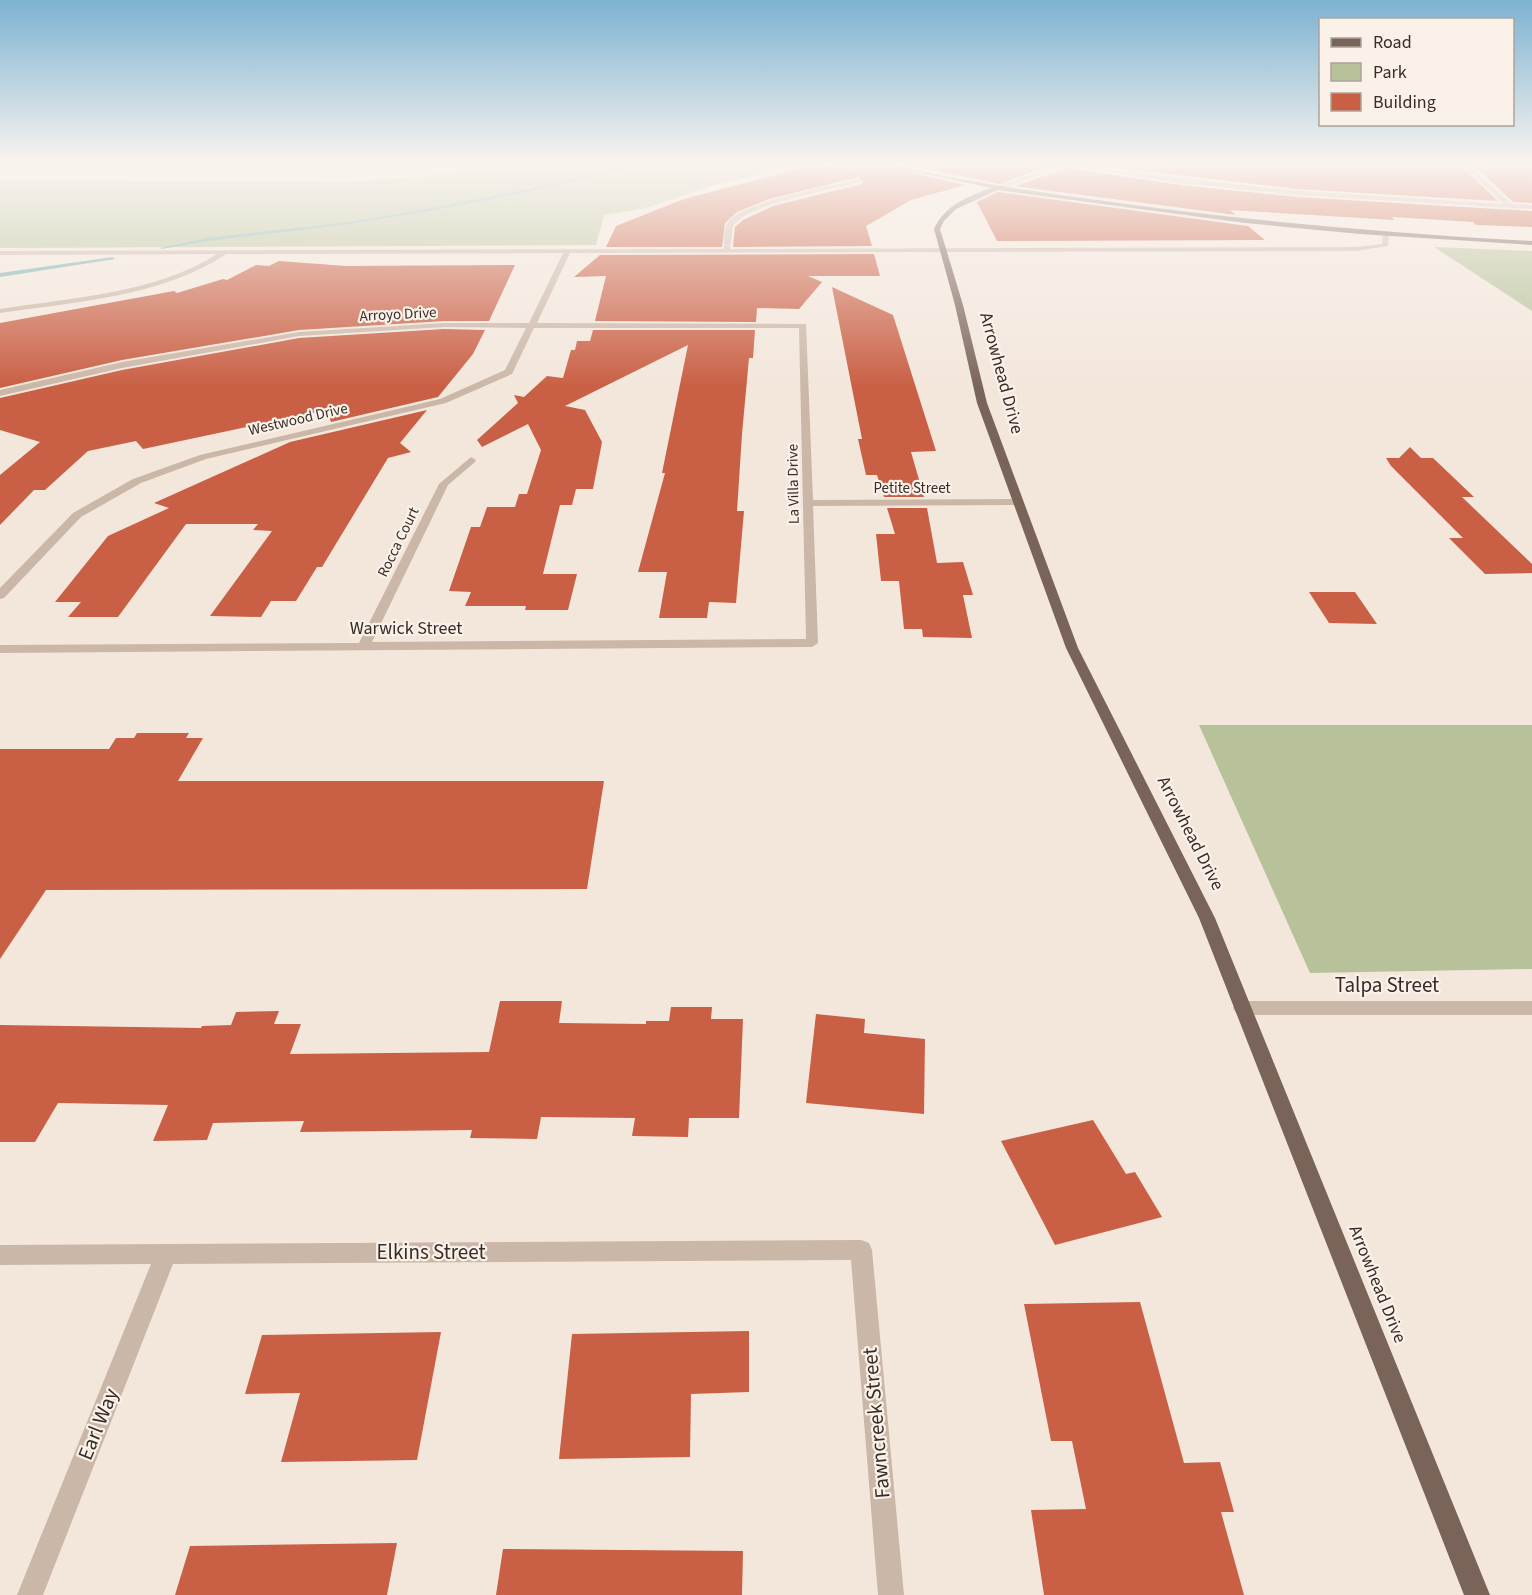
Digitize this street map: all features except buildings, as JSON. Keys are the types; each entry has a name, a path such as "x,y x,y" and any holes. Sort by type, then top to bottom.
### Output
{"main road":[{"name":"Arrowhead Drive","path":"940,238 982,403 1072,648 1207,918 1477,1595"},
{"path":"1458,238 1532,243"}],"street":[{"path":"727,251 728,238"},
{"path":"0,254 1356,249 1385,246 1386,238"},
{"name":"Westwood Drive","path":"0,595 77,515 136,481 202,457 443,401 509,372 567,252"},
{"path":"0,311 110,293 174,277 217,260 224,253"},
{"name":"Arroyo Drive","path":"0,393 122,365 299,334 444,325 803,326"},
{"name":"La Villa Drive","path":"803,326 812,643"},
{"name":"Rocca Court","path":"364,646 444,484 471,460"},
{"name":"Petite Street","path":"808,503 1017,502"},
{"name":"Warwick Street","path":"0,649 812,643"},
{"name":"Talpa Street","path":"1242,1008 1532,1008"},
{"name":"Elkins Street","path":"0,1255 861,1250"},
{"name":"Fawncreek Street","path":"861,1250 891,1595"},
{"name":"Earl Way","path":"30,1595 166,1253"}],"green space":[{"path":"0,238 598,238 596,245 0,248"},
{"path":"1434,247 1532,251 1532,311"},
{"path":"1199,725 1532,725 1532,969 1310,973"}],"waterway":[{"path":"162,248 219,238"},
{"path":"0,275 113,258"}]}
